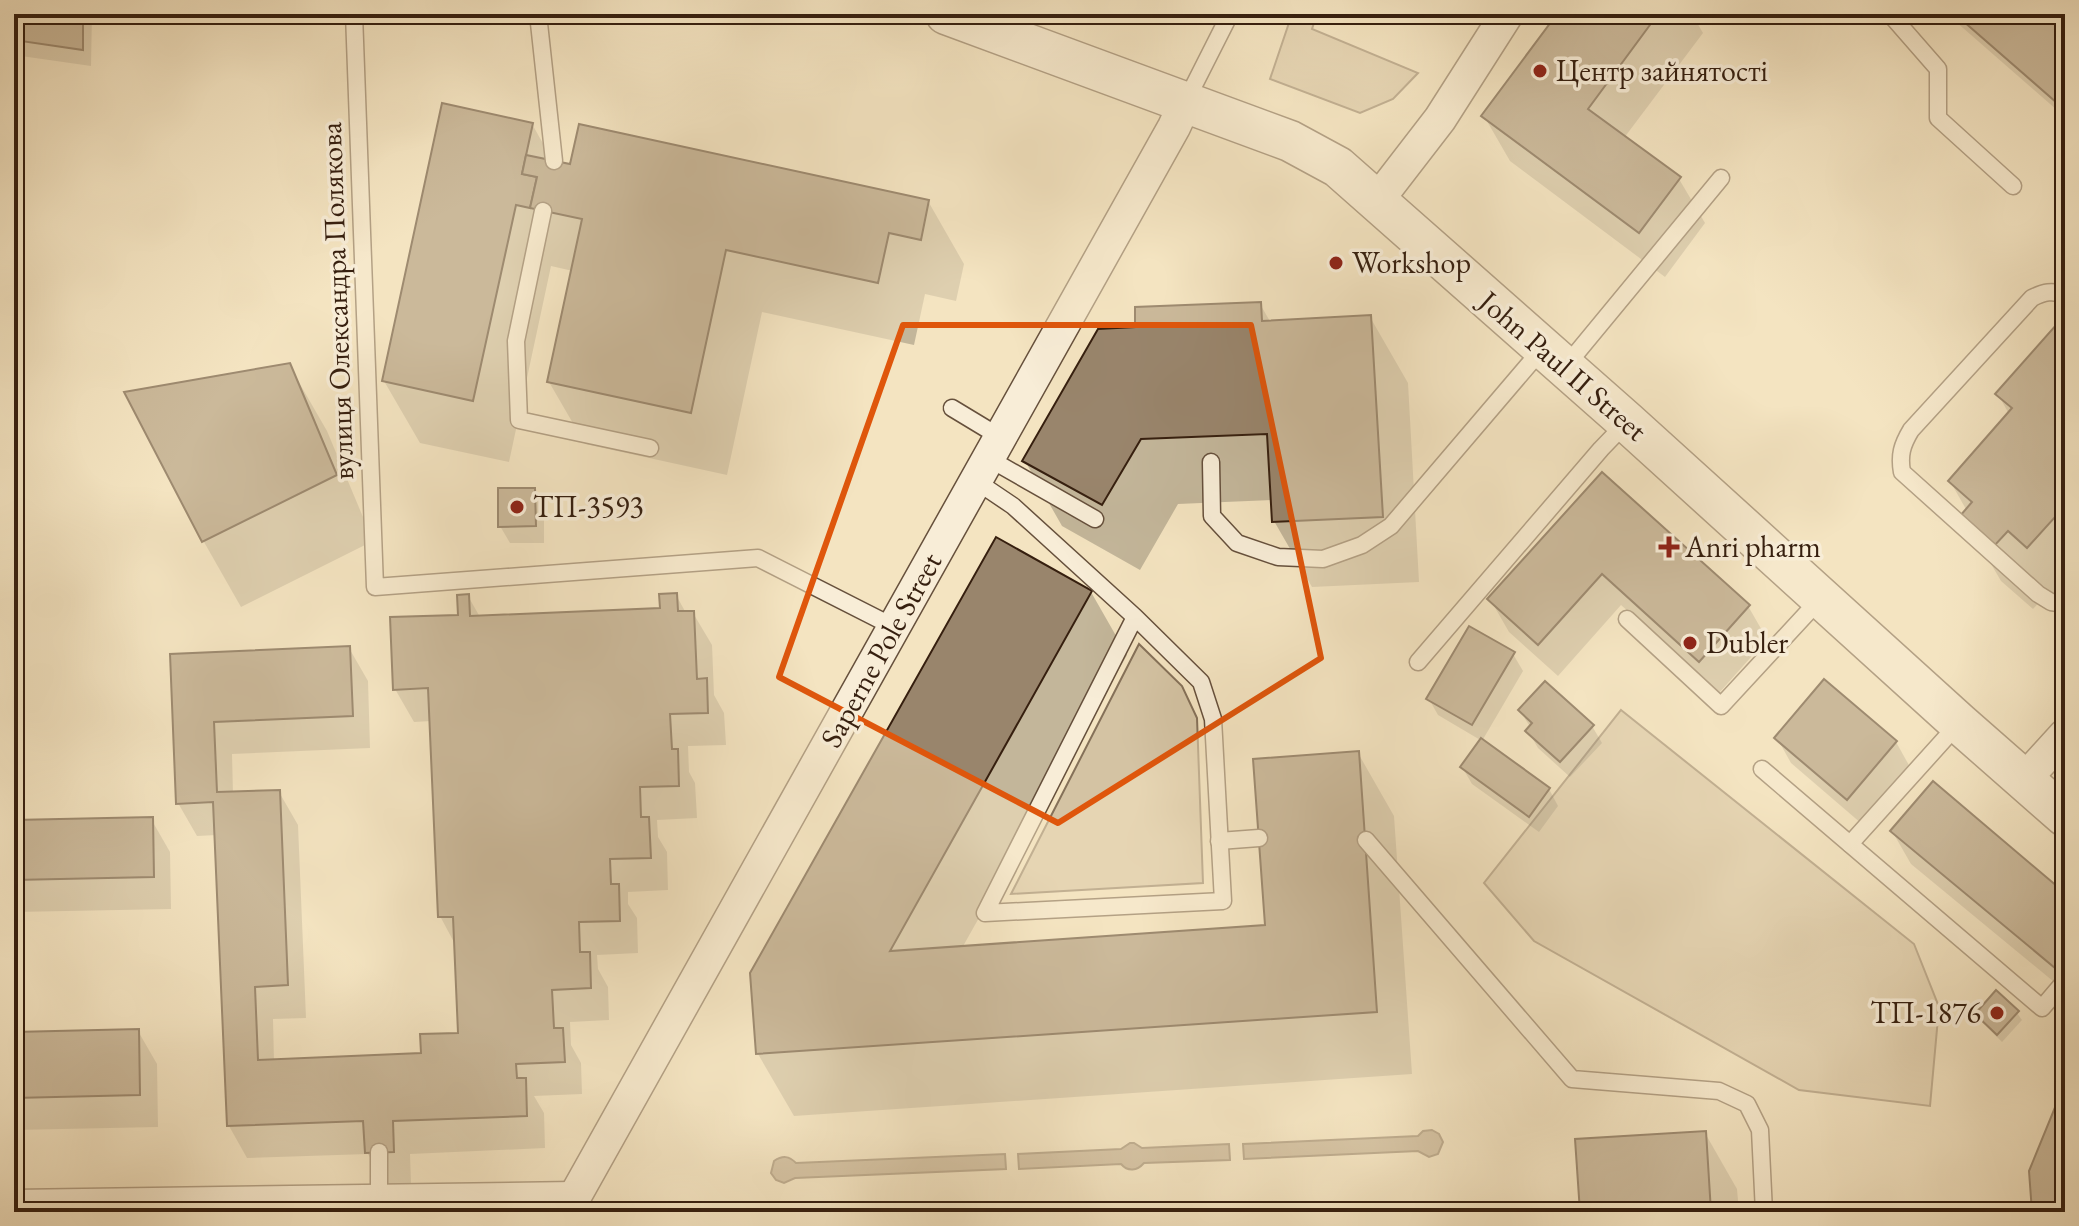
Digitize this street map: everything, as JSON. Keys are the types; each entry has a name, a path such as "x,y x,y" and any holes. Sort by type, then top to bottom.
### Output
{"street":[{"name":"John Paul II Street","path":"946,14 1290,141 1338,167 2065,816"},
{"path":"1376,202 1440,119 1507,14"},
{"name":"Saperne Pole Street","path":"574,1205 1186,101"},
{"path":"2025,779 2065,735"},
{"path":"14,1206 149,1208 379,1201 574,1205"}],"lane":[{"name":"вулиця Олександра Полякова","path":"354,14 375,587 758,558 894,627"},
{"path":"538,14 554,161"},
{"path":"1186,101 1230,14"},
{"path":"1890,14 1938,69 1938,118 2013,186"},
{"path":"1211,462 1212,516 1237,543 1278,557 1323,559 1362,545 1391,526 1721,178"},
{"path":"543,211 516,341 519,420 650,448"},
{"path":"2065,295 2044,292 2032,298 1911,430 1902,445 1899,459 1902,472 2038,594 2051,602 2065,604"},
{"path":"952,408 988,458 1013,506 1135,617 1201,682 1213,719 1223,901 985,913 1135,617"},
{"path":"1418,662 1627,422"},
{"path":"988,458 1095,519"},
{"path":"1627,619 1721,706 1821,598"},
{"path":"1850,844 1959,723"},
{"path":"1762,769 2042,1008 2065,981"},
{"path":"1219,841 1259,838"},
{"path":"1366,840 1572,1079 1719,1091 1747,1104 1760,1130 1764,1212"},
{"path":"379,1152 379,1201"}],"highlighted area":[{"path":"903,325 1251,325 1321,658 1058,823 779,677"}],"shaded area":[{"path":"1292,14 1317,14 1312,29 1418,73 1393,99 1360,113 1270,79"},
{"path":"1139,644 1182,686 1197,718 1203,883 1011,894"},
{"path":"1621,710 1914,944 1939,1007 1930,1106 1799,1090 1534,941 1484,883"},
{"path":"1432,1130 1439,1134 1443,1142 1438,1154 1429,1157 1418,1151 1244,1159 1243,1144 1418,1136 1423,1131"},
{"path":"1130,1143 1142,1148 1229,1144 1230,1160 1144,1163 1132,1170 1121,1164 1019,1169 1018,1154 1121,1149"},
{"path":"1005,1154 1006,1169 795,1178 784,1183 776,1180 771,1173 774,1161 783,1157 796,1163"}],"building":[{"path":"14,14 83,14 83,50 14,40"},
{"path":"1557,14 1658,14 1588,109 1681,177 1639,233 1481,116"},
{"path":"1955,14 2065,14 2065,110"},
{"path":"442,103 533,123 522,174 537,177 530,208 516,205 473,401 382,381"},
{"path":"579,124 929,200 921,240 889,233 878,283 726,250 691,413 547,382 582,219 530,208 537,177 522,174 526,155 570,164"},
{"path":"1261,302 1262,321 1371,315 1383,517 1272,522 1267,434 1141,439 1102,505 1022,461 1098,329 1135,327 1135,307"},
{"path":"2064,316 2065,506 2027,548 2008,531 1995,545 1960,516 1972,502 1948,481 2012,408 1995,394"},
{"path":"290,363 337,475 202,542 124,392"},
{"path":"1602,472 1750,605 1699,662 1602,574 1538,645 1487,599"},
{"name":"ТП-3593","path":"498,488 535,488 536,526 498,527"},
{"path":"996,537 1092,591 890,951 1265,925 1253,759 1359,751 1377,1012 756,1054 750,973"},
{"path":"677,593 678,611 694,611 697,679 707,678 708,713 670,714 672,749 678,749 679,786 640,787 641,817 649,817 651,858 610,859 611,884 619,884 620,921 579,922 580,952 590,952 591,988 552,990 554,1028 563,1028 565,1062 516,1064 517,1078 526,1078 527,1116 393,1121 394,1152 365,1153 363,1121 227,1126 213,802 176,804 170,654 350,646 353,716 214,722 217,792 280,790 288,985 255,987 258,1060 421,1053 420,1034 458,1033 453,917 438,917 428,688 393,690 390,617 458,615 457,595 469,594 470,616 660,608 659,594"},
{"path":"1469,626 1515,652 1472,725 1426,699"},
{"path":"1824,679 1897,741 1847,800 1774,738"},
{"path":"1545,681 1594,725 1560,762 1525,731 1532,723 1518,710"},
{"path":"1481,738 1550,788 1529,817 1460,767"},
{"path":"1933,781 2065,893 2065,956 2055,968 1890,831"},
{"path":"153,817 154,877 14,880 14,820"},
{"name":"ТП-1876","path":"1996,990 2019,1011 1997,1035 1975,1014"},
{"path":"139,1029 140,1095 14,1098 14,1032"},
{"path":"2065,1083 2065,1212 2032,1212 2029,1171"},
{"path":"1706,1131 1711,1212 1580,1212 1575,1139"}],"place":[{"name":"Центр зайнятості","path":"1540,71"},
{"name":"Workshop","path":"1336,263"},
{"name":"ТП-3593","path":"517,507"},
{"name":"Anri pharm","path":"1669,547"},
{"name":"Dubler","path":"1690,643"},
{"name":"ТП-1876","path":"1997,1013"}]}
